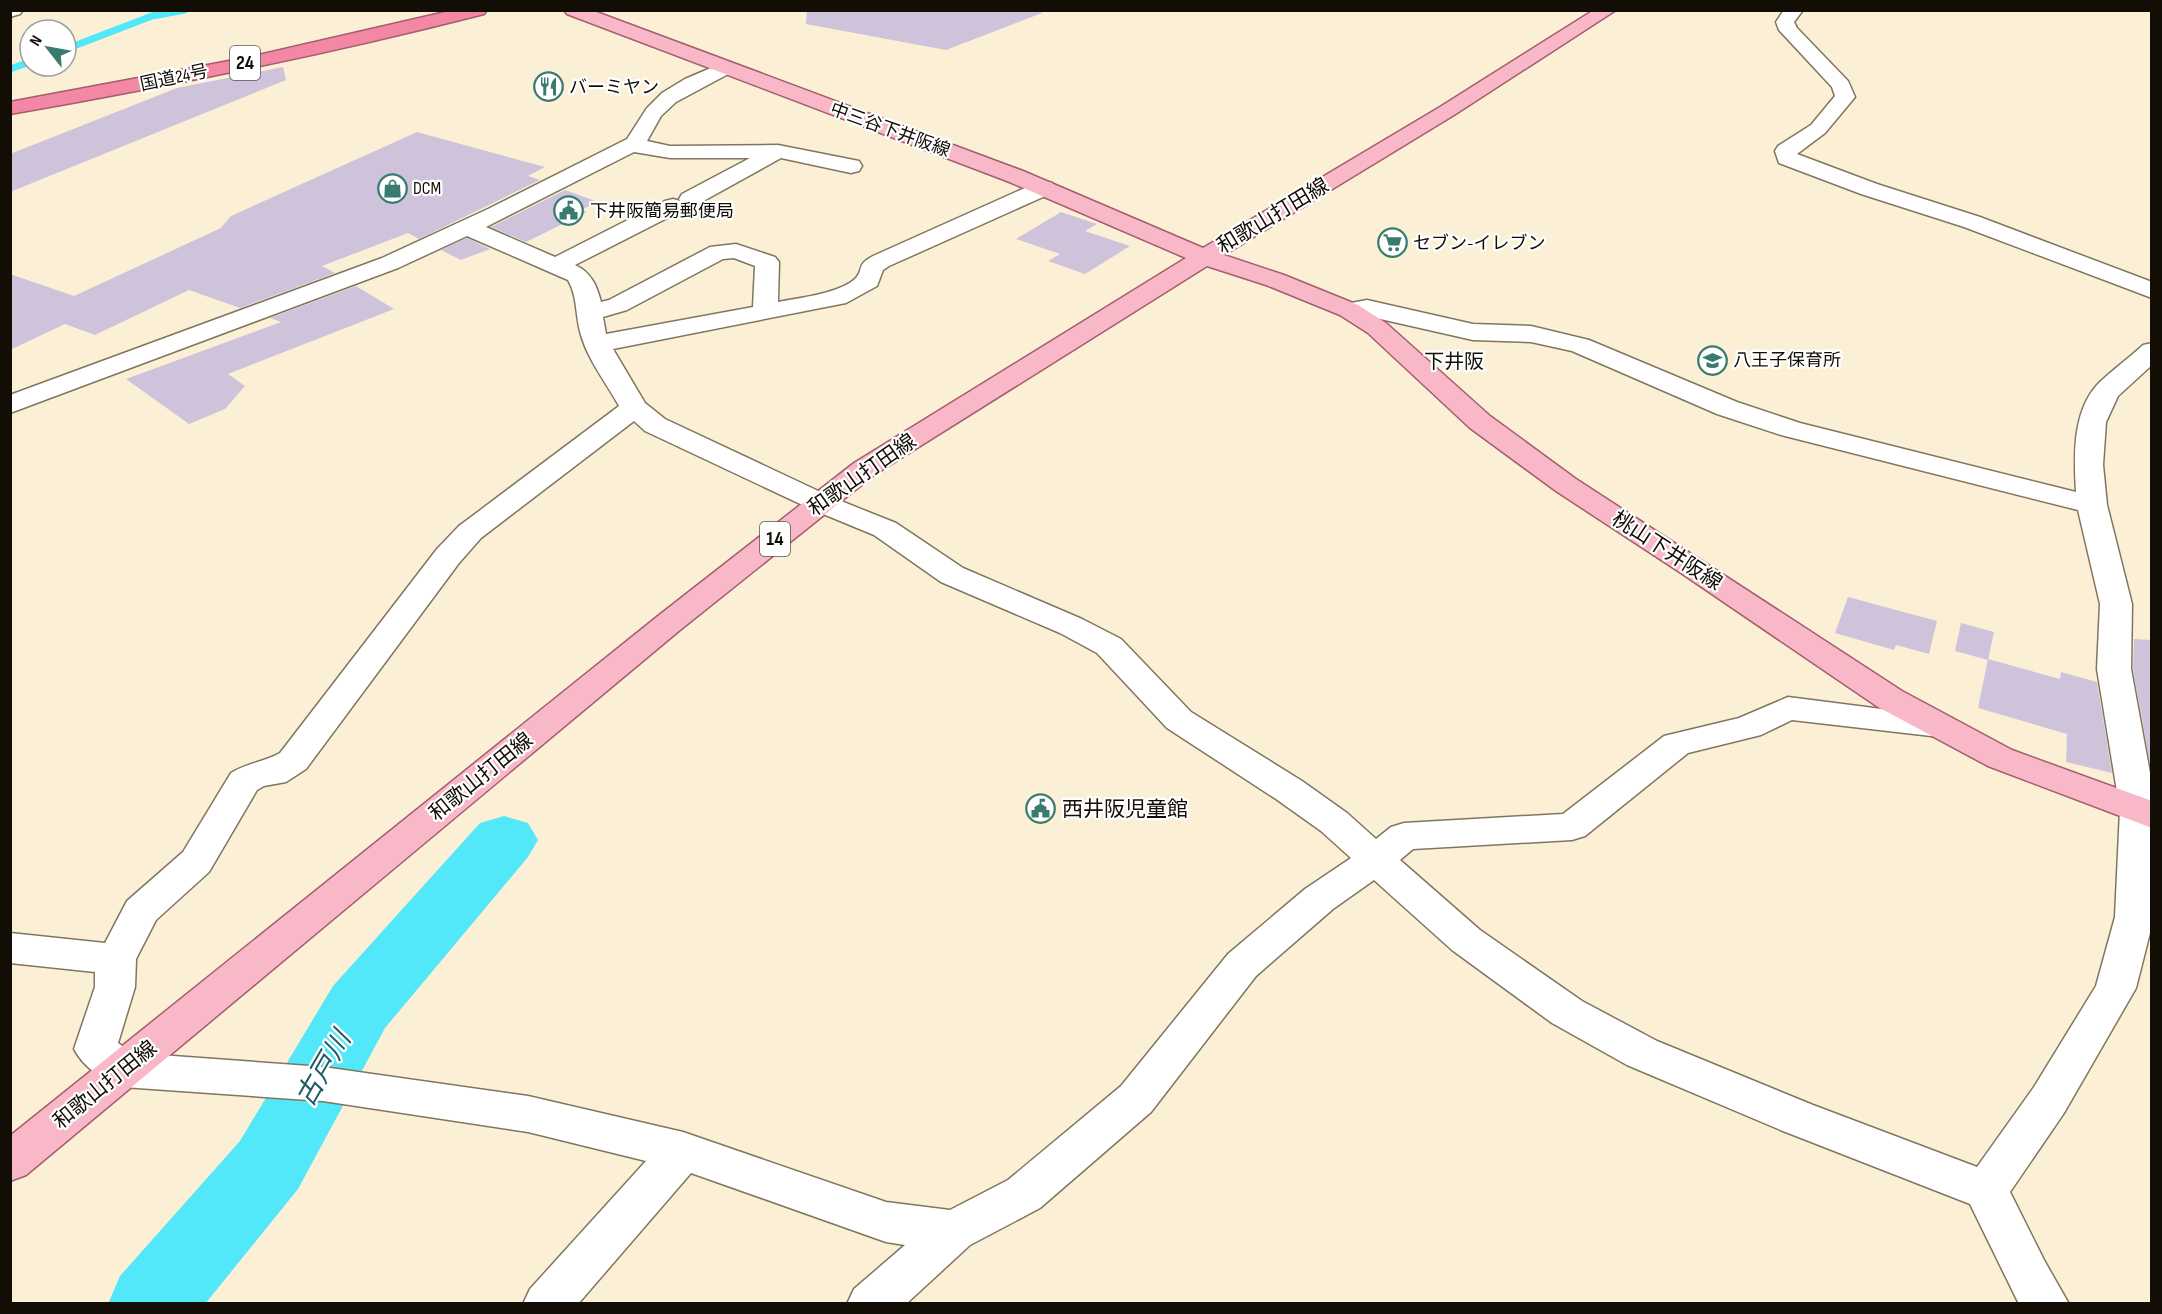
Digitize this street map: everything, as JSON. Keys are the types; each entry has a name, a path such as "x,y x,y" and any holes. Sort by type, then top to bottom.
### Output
{"highway":[{"name":"国道24号","path":"10,98 288,45 427,10"},
{"name":"国道24号","path":"10,108 119,90 288,55 478,10"}],"main road":[{"name":"中三谷下井阪線","path":"573,10 1044,188 1204,257"},
{"name":"和歌山打田線","path":"10,1162 660,630 864,469 1607,10"},
{"name":"桃山下井阪線","path":"1204,257 1275,280 1349,310 1377,328 1480,422 1566,485 1692,566 1890,699 2000,758 2145,812"}],"street":[{"path":"1794,10 1785,22 1788,30 1841,85 1845,97 1818,129 1786,151 1787,158 1869,189 1971,222 2151,291"},
{"path":"10,405 390,263 468,228 631,145 661,104 692,83 725,68"},
{"path":"631,145 670,152 778,151 851,166"},
{"path":"558,265 682,203 778,151"},
{"path":"597,344 837,298 868,281 872,266 881,261 1044,188"},
{"path":"468,228 500,244 577,274 587,289 592,334 597,344 634,408 655,424 821,503 885,529 952,575 1071,626 1109,646 1179,720 1289,789 1334,822 1466,940 1567,1012 1642,1053 1798,1118 1986,1190 2027,1275 2045,1304"},
{"path":"591,312 618,305 718,252 731,250 767,262 765,313"},
{"path":"1349,310 1367,308 1473,332 1531,334 1580,345 1727,408 1791,429 1936,463 2092,505"},
{"path":"1986,1190 2049,1100 2116,987 2134,917 2145,812 2114,669 2116,604 2092,505 2089,465 2092,422 2106,392 2151,351"},
{"path":"634,408 470,532 448,556 293,761 273,772 256,774 244,782 196,862 141,911 116,959 115,987 94,1049 123,1070 323,1084 528,1114 683,1151 886,1222 954,1231"},
{"path":"871,1304 954,1231 1024,1194 1136,1099 1242,965 1319,899 1377,859 1404,836 1572,827 1676,744 1749,727 1788,708 1940,726"},
{"path":"10,948 116,959"},
{"path":"547,1304 683,1151"}],"building":[{"path":"807,10 1042,10 1042,13 946,50 806,24"},
{"path":"283,67 286,80 10,192 10,154 177,88"},
{"path":"417,132 545,167 528,176 540,180 419,239 408,233 322,266 335,273 240,308 189,290 95,335 65,324 10,350 10,274 74,296 221,228 231,216"},
{"path":"565,190 598,202 581,210 587,212 526,242 491,227"},
{"path":"1061,212 1097,224 1085,231 1130,246 1085,274 1048,261 1060,254 1016,239"},
{"path":"467,238 490,249 461,260 441,250"},
{"path":"356,286 394,309 228,374 245,386 225,409 189,424 126,379 281,322 270,318"},
{"path":"1848,597 1937,621 1929,654 1896,645 1894,650 1835,633"},
{"path":"1961,623 1994,632 1988,660 1955,651"},
{"path":"2134,639 2151,640 2151,769 2133,669"},
{"path":"1988,659 2060,679 2061,672 2097,682 2112,773 2066,762 2067,734 1978,708"}],"waterway":[{"path":"78,44 152,16 185,10"},
{"path":"10,69 18,66"},
{"name":"古戸川","path":"151,1304 269,1165 359,1007 504,840"}],"place":[{"name":"バーミヤン","path":"548,87"},
{"name":"DCM","path":"392,188"},
{"name":"下井阪簡易郵便局","path":"569,211"},
{"name":"セブン-イレブン","path":"1392,243"},
{"name":"八王子保育所","path":"1712,360"},
{"name":"西井阪児童館","path":"1041,809"}],"district":[{"name":"下井阪","path":"1454,362"}]}
